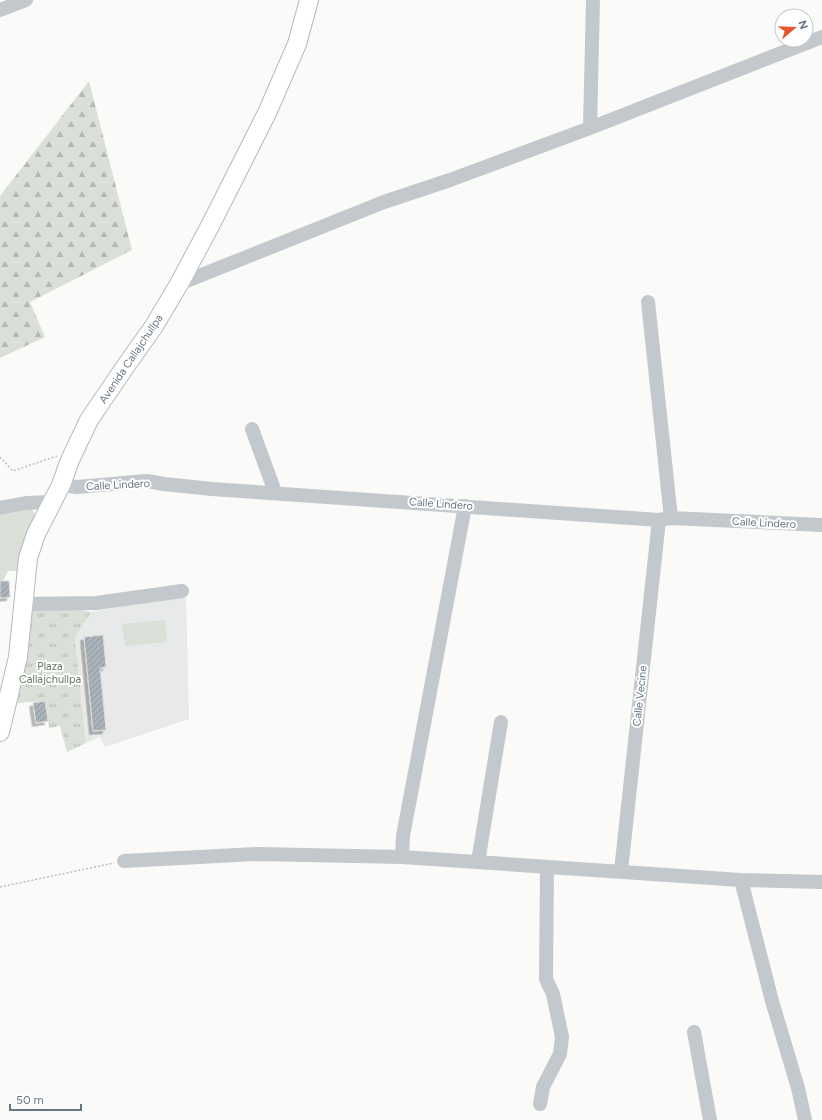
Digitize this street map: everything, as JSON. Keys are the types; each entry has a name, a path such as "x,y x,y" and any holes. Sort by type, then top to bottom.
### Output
{"main road":[{"name":"Avenida Callajchullpa","path":"0,732 18,657 28,558 36,534 89,420 154,326 179,284 267,113 297,44 309,0"}],"street":[{"path":"0,10 26,0"},
{"path":"590,128 593,0"},
{"path":"179,284 384,202 450,180 590,128 822,37"},
{"name":"Calle Vecine","path":"620,872 665,519 648,302"},
{"path":"252,429 275,492"},
{"name":"Calle Lindero","path":"60,485 77,487 147,481 212,489 275,492 465,506 665,519 822,526"},
{"path":"0,508 26,503 52,502"},
{"path":"402,858 403,836 465,506"},
{"path":"23,604 96,603 182,590"},
{"path":"478,862 501,722"},
{"path":"124,861 258,854 402,858 741,880 822,882"},
{"path":"540,1104 543,1087 560,1054 562,1037 553,994 546,979 546,867"},
{"path":"741,880 772,1001 798,1088 805,1120"},
{"path":"694,1032 710,1120"}],"path":[{"path":"0,457 13,471 61,455 70,460"},
{"path":"0,887 124,861"}],"shaded area":[{"path":"186,594 189,719 105,747 100,737 86,743 75,638 91,612"}],"green space":[{"path":"89,81 132,250 30,302 45,337 0,358 0,196"},
{"path":"32,510 36,515 25,543 17,571 8,571 3,581 0,581 0,515"},
{"name":"Plaza Callajchullpa","path":"75,608 91,612 75,638 86,743 67,752 60,726 49,728 45,701 17,703 26,653 28,615 32,609"},
{"path":"165,620 167,642 125,646 122,624"}],"building":[{"path":"0,581 9,581 10,597 0,598"},
{"path":"103,635 106,667 100,668 106,730 93,731 84,637"},
{"path":"45,701 48,721 36,723 33,703"}]}
